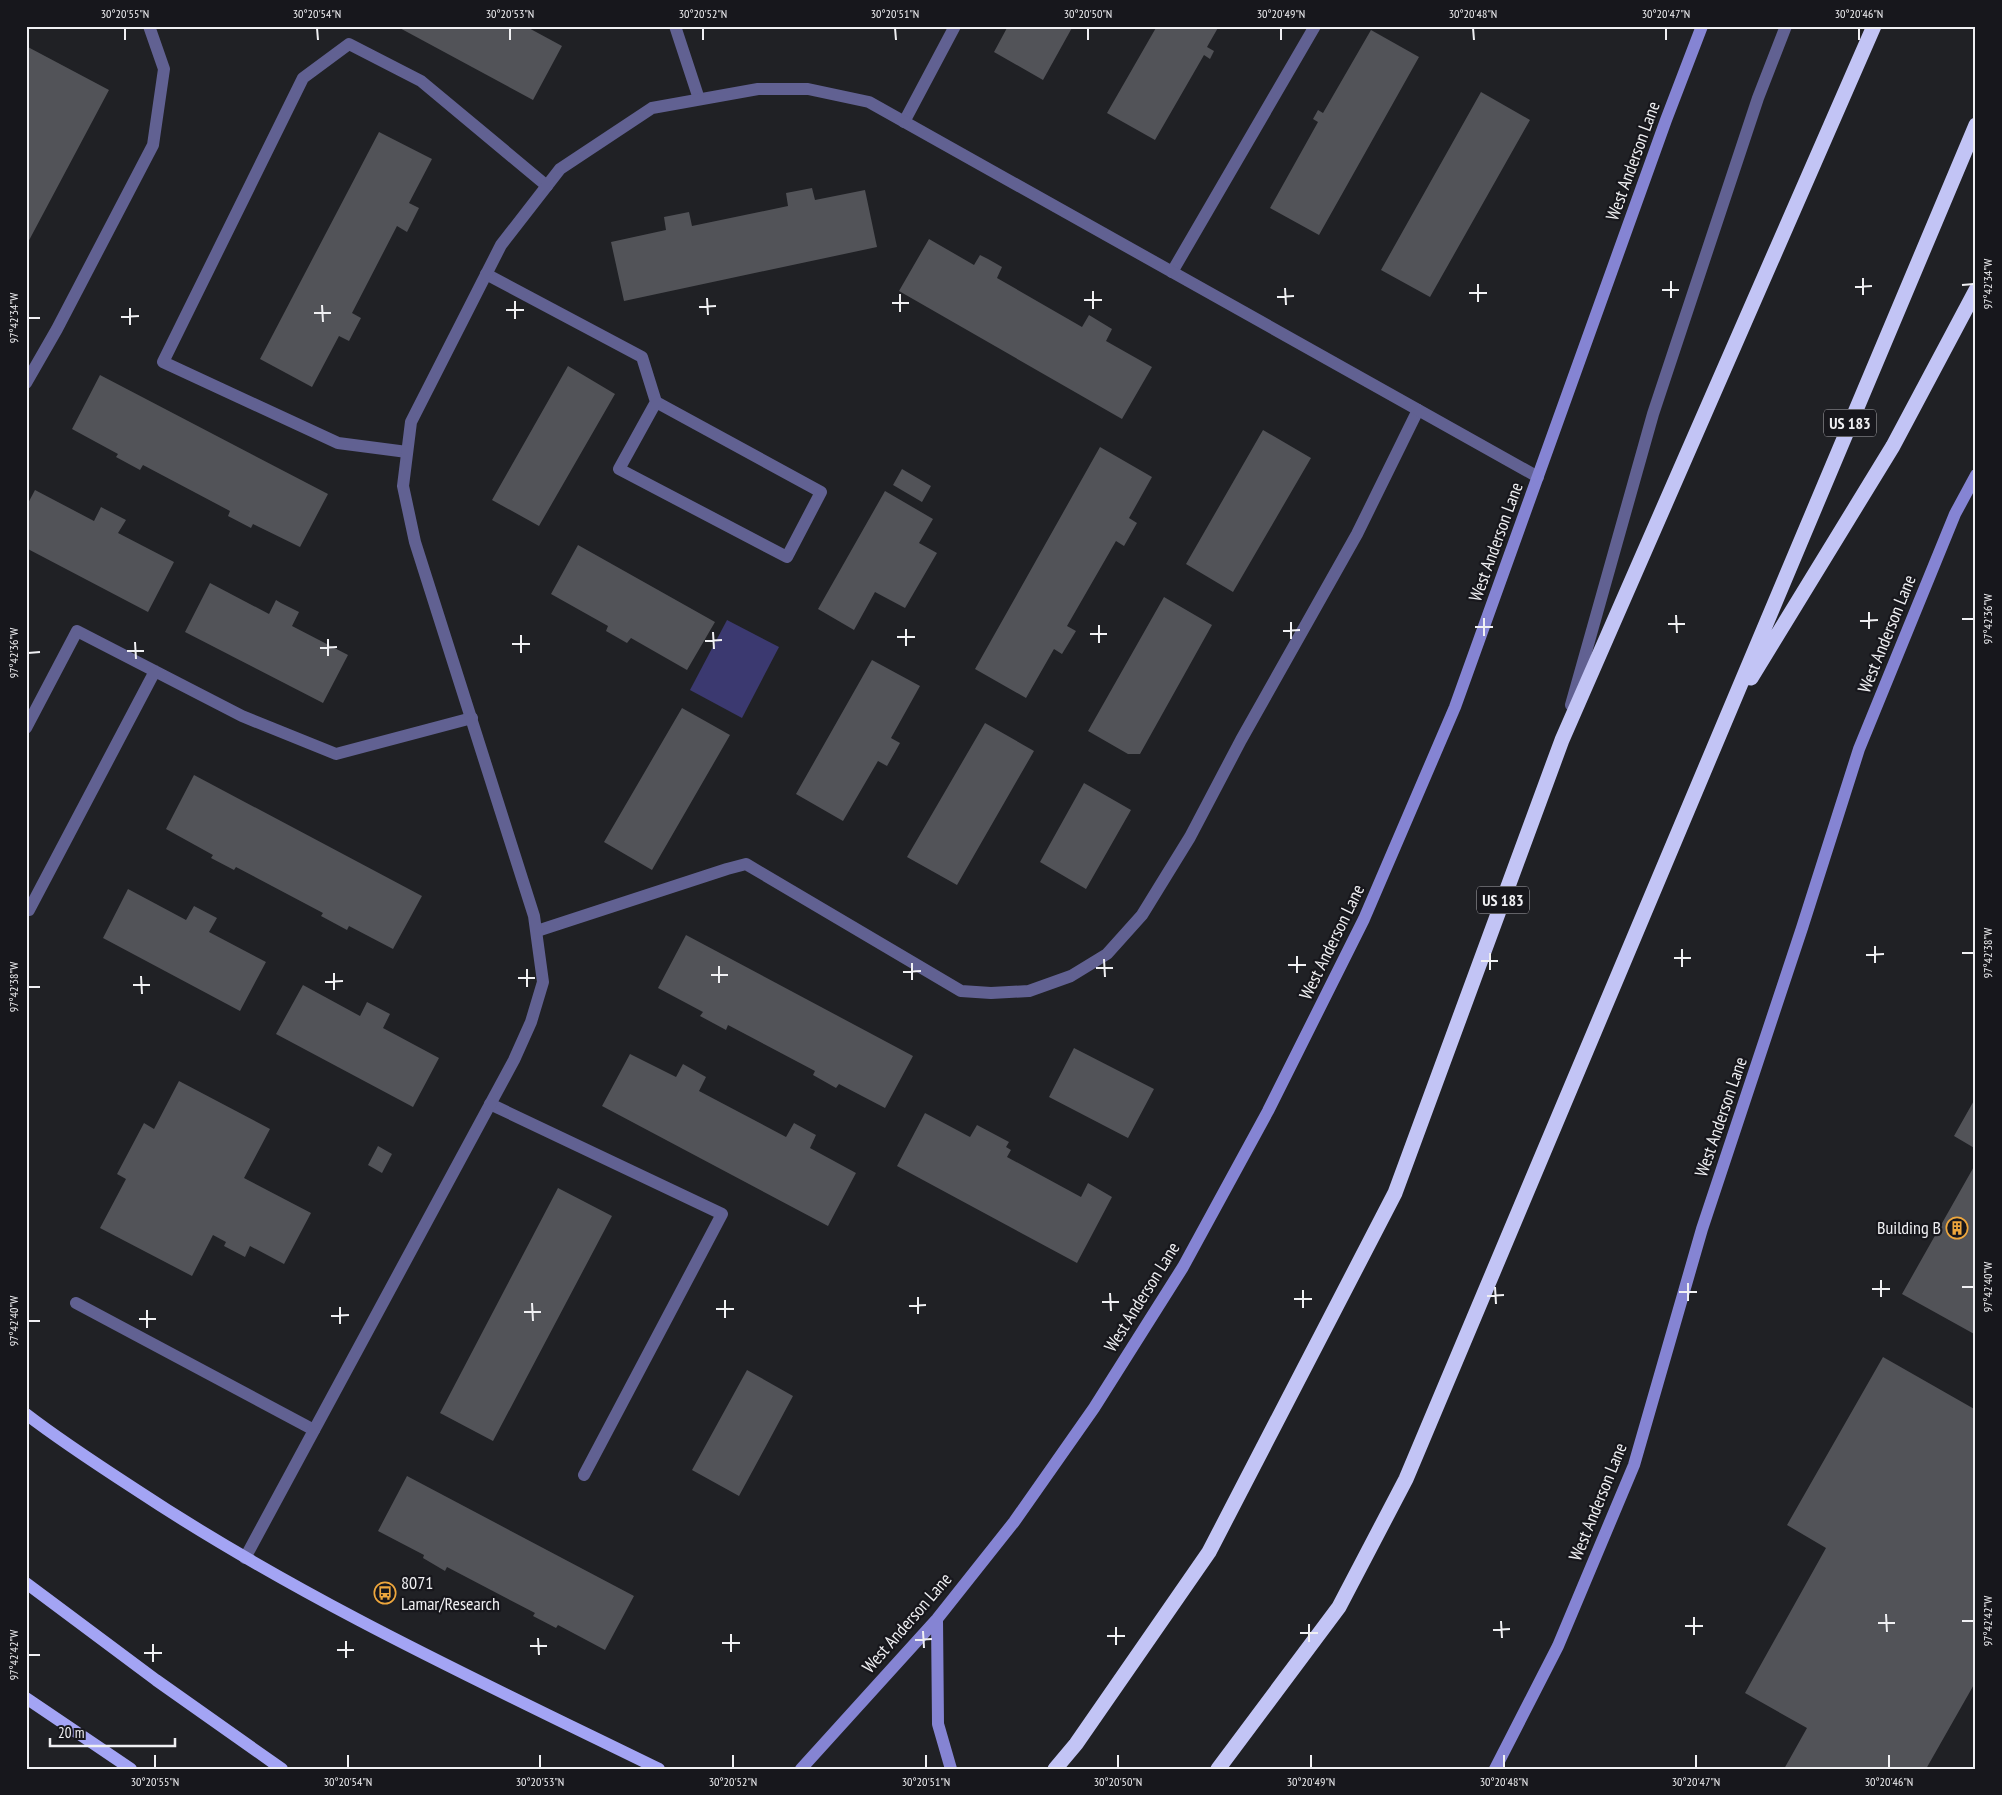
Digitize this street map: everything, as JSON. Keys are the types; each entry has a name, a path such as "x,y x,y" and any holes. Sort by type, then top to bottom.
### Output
{"highway":[{"name":"US 183","path":"1055,1769 1076,1744 1209,1552 1395,1193 1562,740 1874,26"},
{"name":"US 183","path":"1218,1769 1339,1607 1406,1479 1976,125"},
{"path":"1725,722 1893,446 1976,290"}],"main road":[{"name":"West Anderson Lane","path":"801,1769 937,1618 1014,1522 1094,1408 1183,1266 1268,1111 1364,919 1455,707 1666,120 1702,26"},
{"name":"West Anderson Lane","path":"1495,1769 1558,1646 1634,1465 1702,1229 1859,749 1955,514 1976,474"},
{"path":"26,1414 47,1431 244,1558 392,1638 659,1769"},
{"path":"26,1583 133,1663 282,1769"},
{"path":"937,1618 938,1724 951,1769"},
{"path":"26,1698 131,1769"}],"street":[{"path":"26,383 57,329 152,144 164,68 149,26"},
{"path":"675,26 699,100"},
{"path":"904,122 955,26"},
{"path":"1172,272 1315,26"},
{"path":"1562,740 1653,414 1758,98 1786,26"},
{"path":"407,452 338,443 163,362 303,78 349,44 420,82 547,186"},
{"path":"244,1558 514,1060 524,1038 543,982 534,916 415,542 403,486 410,422 501,245 560,169 652,108 758,89 808,89 869,102 1538,477"},
{"path":"486,274 642,357 656,402 821,492 788,557 619,469 656,402"},
{"path":"537,931 746,864 961,991 991,993 1030,991 1071,976 1106,954 1142,915 1180,852 1357,534 1418,410"},
{"path":"26,728 77,631 242,716 336,754 472,718"},
{"path":"26,909 29,910 155,671"},
{"path":"490,1104 722,1214 584,1475"},
{"path":"76,1303 314,1430"}],"shaded area":[{"path":"727,620 779,647 742,718 690,690"}],"building":[{"path":"396,26 525,26 562,46 533,100"},
{"path":"1008,26 1073,26 1043,80 994,52"},
{"path":"1157,26 1219,26 1207,47 1214,51 1210,59 1204,55 1155,140 1107,113"},
{"path":"1371,30 1419,57 1319,235 1270,208 1318,122 1313,119 1318,110 1323,113"},
{"path":"26,46 109,90 26,246"},
{"path":"1481,92 1530,120 1430,297 1381,270"},
{"path":"379,132 432,159 409,203 419,208 407,232 397,226 352,313 361,318 349,341 339,336 312,387 260,359"},
{"path":"812,188 815,200 865,190 877,247 624,301 611,242 666,230 664,217 689,212 692,226 788,206 786,193"},
{"path":"929,239 974,265 980,255 1002,267 997,278 1082,327 1089,315 1112,329 1106,341 1152,367 1122,419 899,291"},
{"path":"568,366 615,394 539,526 492,500"},
{"path":"100,375 328,494 300,547 253,524 251,528 228,516 230,511 143,465 140,470 116,457 118,454 72,429"},
{"path":"1263,430 1311,458 1233,592 1186,564"},
{"path":"1100,447 1152,477 1129,518 1137,523 1124,546 1116,541 1067,626 1076,631 1062,654 1054,649 1026,698 975,669"},
{"path":"902,469 931,486 922,502 893,485"},
{"path":"35,490 94,521 101,507 126,520 118,533 174,562 148,612 26,548 26,507"},
{"path":"885,491 933,519 919,543 937,553 905,608 875,592 854,630 818,609"},
{"path":"578,545 715,622 687,670 631,638 627,643 606,631 608,626 551,594"},
{"path":"210,583 269,614 276,600 299,612 292,626 348,655 323,703 185,632"},
{"path":"1164,597 1212,625 1140,754 1128,754 1088,731"},
{"path":"872,660 920,686 891,738 900,743 895,752 887,766 878,761 843,821 796,794"},
{"path":"682,708 730,735 652,870 604,842"},
{"path":"985,723 1034,751 957,885 907,857"},
{"path":"194,775 422,896 393,949 349,926 347,930 321,916 323,913 236,867 234,870 211,858 213,855 166,829"},
{"path":"1084,783 1131,810 1086,889 1040,862"},
{"path":"128,889 186,920 194,906 217,918 209,932 266,962 240,1011 103,938"},
{"path":"686,935 913,1056 885,1108 839,1084 836,1088 813,1075 815,1071 728,1025 726,1030 700,1016 703,1012 658,988"},
{"path":"303,985 360,1016 367,1002 390,1014 383,1028 439,1058 413,1107 276,1034"},
{"path":"1074,1048 1154,1089 1128,1138 1049,1097"},
{"path":"630,1054 676,1077 683,1064 706,1077 699,1091 786,1137 794,1123 816,1135 810,1148 856,1173 828,1226 602,1106"},
{"path":"179,1081 270,1129 244,1178 311,1213 284,1264 250,1246 245,1257 224,1246 226,1242 213,1235 192,1276 100,1228 126,1179 117,1174 144,1123 154,1129"},
{"path":"1976,1097 1976,1149 1954,1136"},
{"path":"925,1113 970,1137 977,1125 1009,1142 1006,1147 1011,1150 1007,1157 1081,1197 1088,1183 1112,1197 1077,1263 897,1166"},
{"path":"378,1146 392,1154 382,1173 368,1165"},
{"name":"Building B","path":"1976,1163 1976,1335 1902,1294"},
{"path":"558,1188 612,1216 493,1441 440,1413"},
{"path":"1883,1357 1976,1410 1976,1681 1926,1769 1784,1769 1807,1728 1745,1693 1826,1548 1787,1525"},
{"path":"747,1370 793,1396 739,1496 692,1470"},
{"path":"407,1476 634,1596 605,1650 558,1625 556,1628 533,1616 535,1613 447,1567 445,1571 423,1558 424,1555 378,1531"}],"place":[{"name":"Building B","path":"1957,1228"},
{"name":"8071 Lamar/Research","path":"385,1593"}]}
